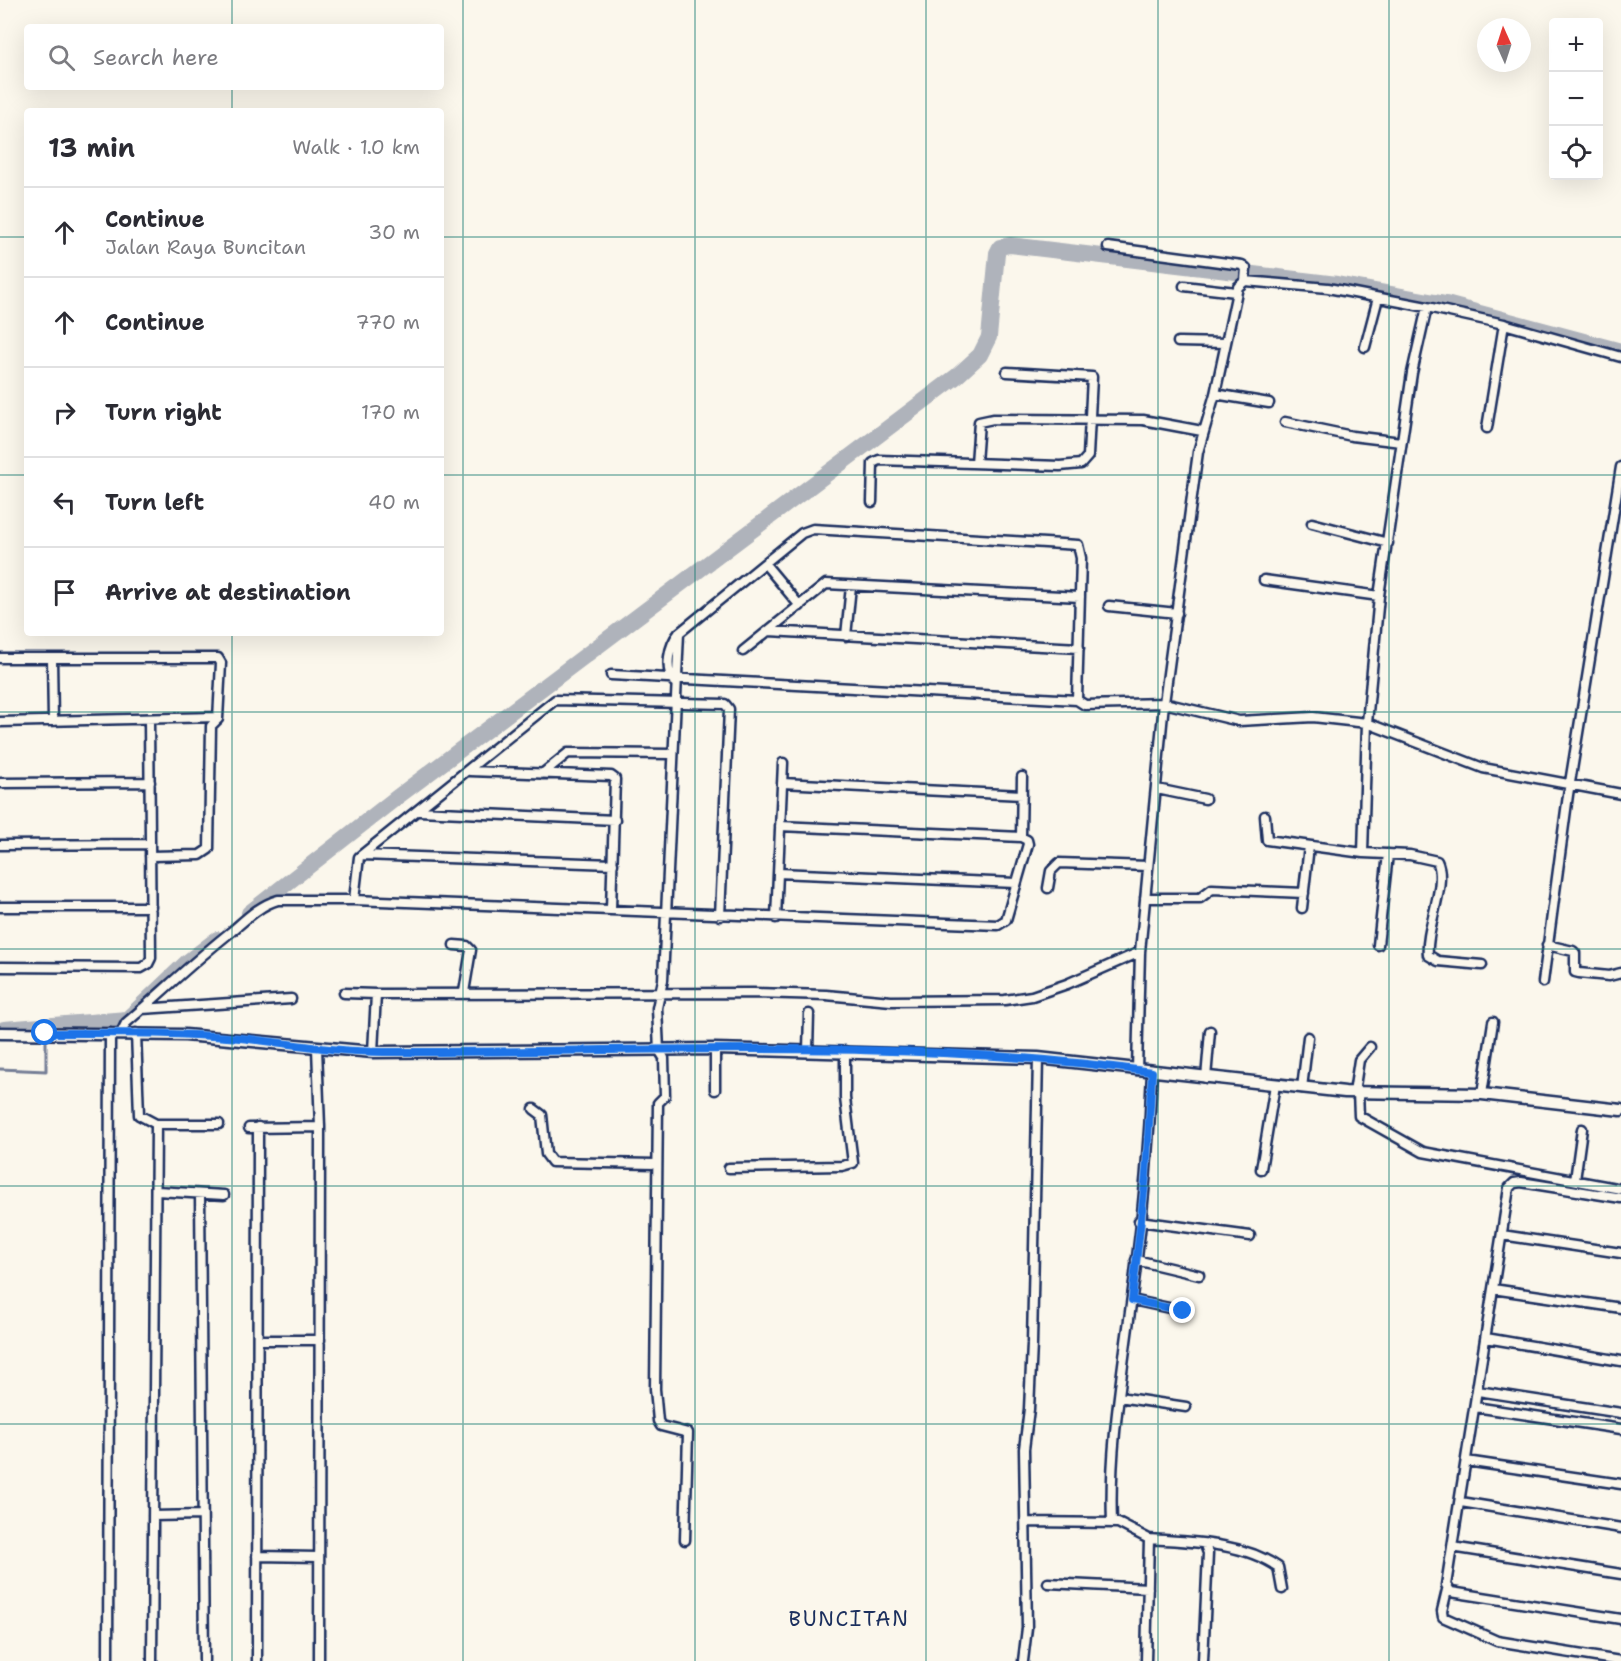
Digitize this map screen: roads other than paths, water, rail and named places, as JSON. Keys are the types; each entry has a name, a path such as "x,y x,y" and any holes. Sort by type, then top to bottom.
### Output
{"street":[{"path":"1108,248 1242,265 1246,275"},
{"path":"1137,1070 1140,957 1145,898 1164,709 1177,613 1202,431 1215,394 1236,292 1246,275"},
{"path":"1246,275 1427,307 1504,324 1621,357"},
{"path":"1184,286 1236,292"},
{"path":"1365,347 1378,298"},
{"path":"1363,853 1366,729 1379,596 1412,373 1427,307"},
{"path":"1487,428 1504,324"},
{"path":"1178,342 1227,343"},
{"path":"872,502 873,463 879,460 1060,466 1081,464 1088,456 1092,377 1007,372"},
{"path":"1215,394 1269,403"},
{"path":"976,463 979,422 993,419 1143,420 1202,431"},
{"path":"1286,422 1352,436 1401,442"},
{"path":"1543,982 1569,790 1621,467"},
{"path":"1312,524 1388,543"},
{"path":"686,1540 688,1433 662,1426 656,1414 655,1164 658,1103 665,1096 664,1058 658,1050 659,994 663,980 667,912 679,633 802,532 813,530 1074,543 1081,549 1077,700"},
{"path":"765,564 800,606"},
{"path":"1264,580 1379,596"},
{"path":"742,651 824,585 1080,597"},
{"path":"846,636 850,586"},
{"path":"1109,606 1177,613"},
{"path":"769,630 1080,648"},
{"path":"0,658 213,656 218,658 220,663 218,717 211,726 209,849 200,855 150,856"},
{"path":"52,658 53,721"},
{"path":"611,675 675,687 725,704 729,710 720,916"},
{"path":"354,900 358,860 362,855 470,771 555,700 675,687 1077,700 1085,705 1164,709 1239,721 1313,717 1366,729 1483,768 1569,790 1621,794"},
{"path":"0,722 218,717"},
{"path":"0,967 141,968 148,964 151,958 149,720"},
{"path":"542,774 568,753 672,754"},
{"path":"776,918 783,763"},
{"path":"470,771 611,776 615,779 611,909"},
{"path":"1021,837 1022,777"},
{"path":"0,783 150,782"},
{"path":"782,783 1022,795"},
{"path":"1157,789 1205,799"},
{"path":"418,811 615,820"},
{"path":"1264,816 1267,840 1363,853 1428,858 1437,861 1440,867 1428,949 1431,959 1482,965"},
{"path":"108,1661 113,1036 199,957 267,903 278,900 354,900 998,925 1006,920 1028,844 1027,840 1021,837 780,826"},
{"path":"0,845 150,844"},
{"path":"1302,908 1309,846"},
{"path":"1378,945 1388,854"},
{"path":"362,855 613,864"},
{"path":"1048,888 1055,865 1080,862 1148,866"},
{"path":"778,873 1017,883"},
{"path":"1145,898 1200,898 1212,889 1304,893"},
{"path":"0,906 150,907"},
{"path":"454,945 467,946 471,950 464,992"},
{"path":"1547,945 1575,953 1575,972 1596,976 1621,973"},
{"path":"344,993 826,994 891,1001 1005,1000 1032,996 1140,957"},
{"path":"373,1052 376,994"},
{"path":"142,1009 291,999"},
{"path":"808,1050 809,1014"},
{"path":"1482,1094 1492,1022"},
{"path":"1206,1078 1210,1031"},
{"path":"0,1033 87,1032 136,1038 238,1038 317,1051 658,1050 715,1055 808,1050 1038,1058 1302,1088 1356,1092 1482,1094 1621,1110"},
{"path":"1302,1088 1308,1037"},
{"path":"136,1038 138,1112 156,1124 219,1124"},
{"path":"1370,1047 1359,1060 1356,1092 1359,1116 1418,1150 1487,1166 1621,1189"},
{"path":"317,1051 320,1127 319,1661"},
{"path":"729,1168 842,1166 853,1162 845,1098 845,1051"},
{"path":"715,1055 715,1090"},
{"path":"1023,1661 1026,1628 1024,1449 1029,1409 1032,1344 1038,1058"},
{"path":"1113,1522 1111,1487 1119,1397 1146,1174 1152,1072"},
{"path":"1261,1169 1275,1085"},
{"path":"534,1109 542,1115 546,1154 552,1162 655,1164"},
{"path":"152,1661 156,1124"},
{"path":"257,1661 258,1340 254,1127 320,1127"},
{"path":"1575,1180 1582,1129"},
{"path":"1620,1661 1497,1641 1443,1617 1442,1611 1509,1188 1514,1183 1521,1182 1621,1198"},
{"path":"157,1191 224,1195"},
{"path":"200,1194 204,1661"},
{"path":"1139,1221 1250,1236"},
{"path":"1502,1234 1621,1253"},
{"path":"1136,1260 1199,1275"},
{"path":"1493,1289 1621,1308"},
{"path":"1132,1300 1183,1311"},
{"path":"1486,1338 1621,1361"},
{"path":"258,1340 320,1340"},
{"path":"1478,1391 1621,1413"},
{"path":"1119,1397 1186,1407"},
{"path":"1572,1421 1574,1405"},
{"path":"1475,1407 1621,1429"},
{"path":"1466,1461 1621,1484"},
{"path":"1461,1502 1621,1528"},
{"path":"153,1516 202,1515"},
{"path":"1026,1522 1113,1522 1149,1539 1205,1545 1255,1555 1272,1564 1282,1589"},
{"path":"1146,1661 1149,1539"},
{"path":"1203,1661 1208,1553 1205,1545"},
{"path":"1452,1546 1621,1574"},
{"path":"257,1556 319,1557"},
{"path":"1048,1583 1148,1588"},
{"path":"1447,1590 1621,1619"}],"waterway":[{"path":"249,913 396,798 957,376 980,355 989,337 997,253 1000,247 1010,245 1337,284 1446,304 1621,351"},
{"path":"4,1029 127,1019 187,962 217,939"},
{"path":"0,1069 46,1071 46,1026"}],"district":[{"name":"BUNCITAN","path":"849,1619"}]}
